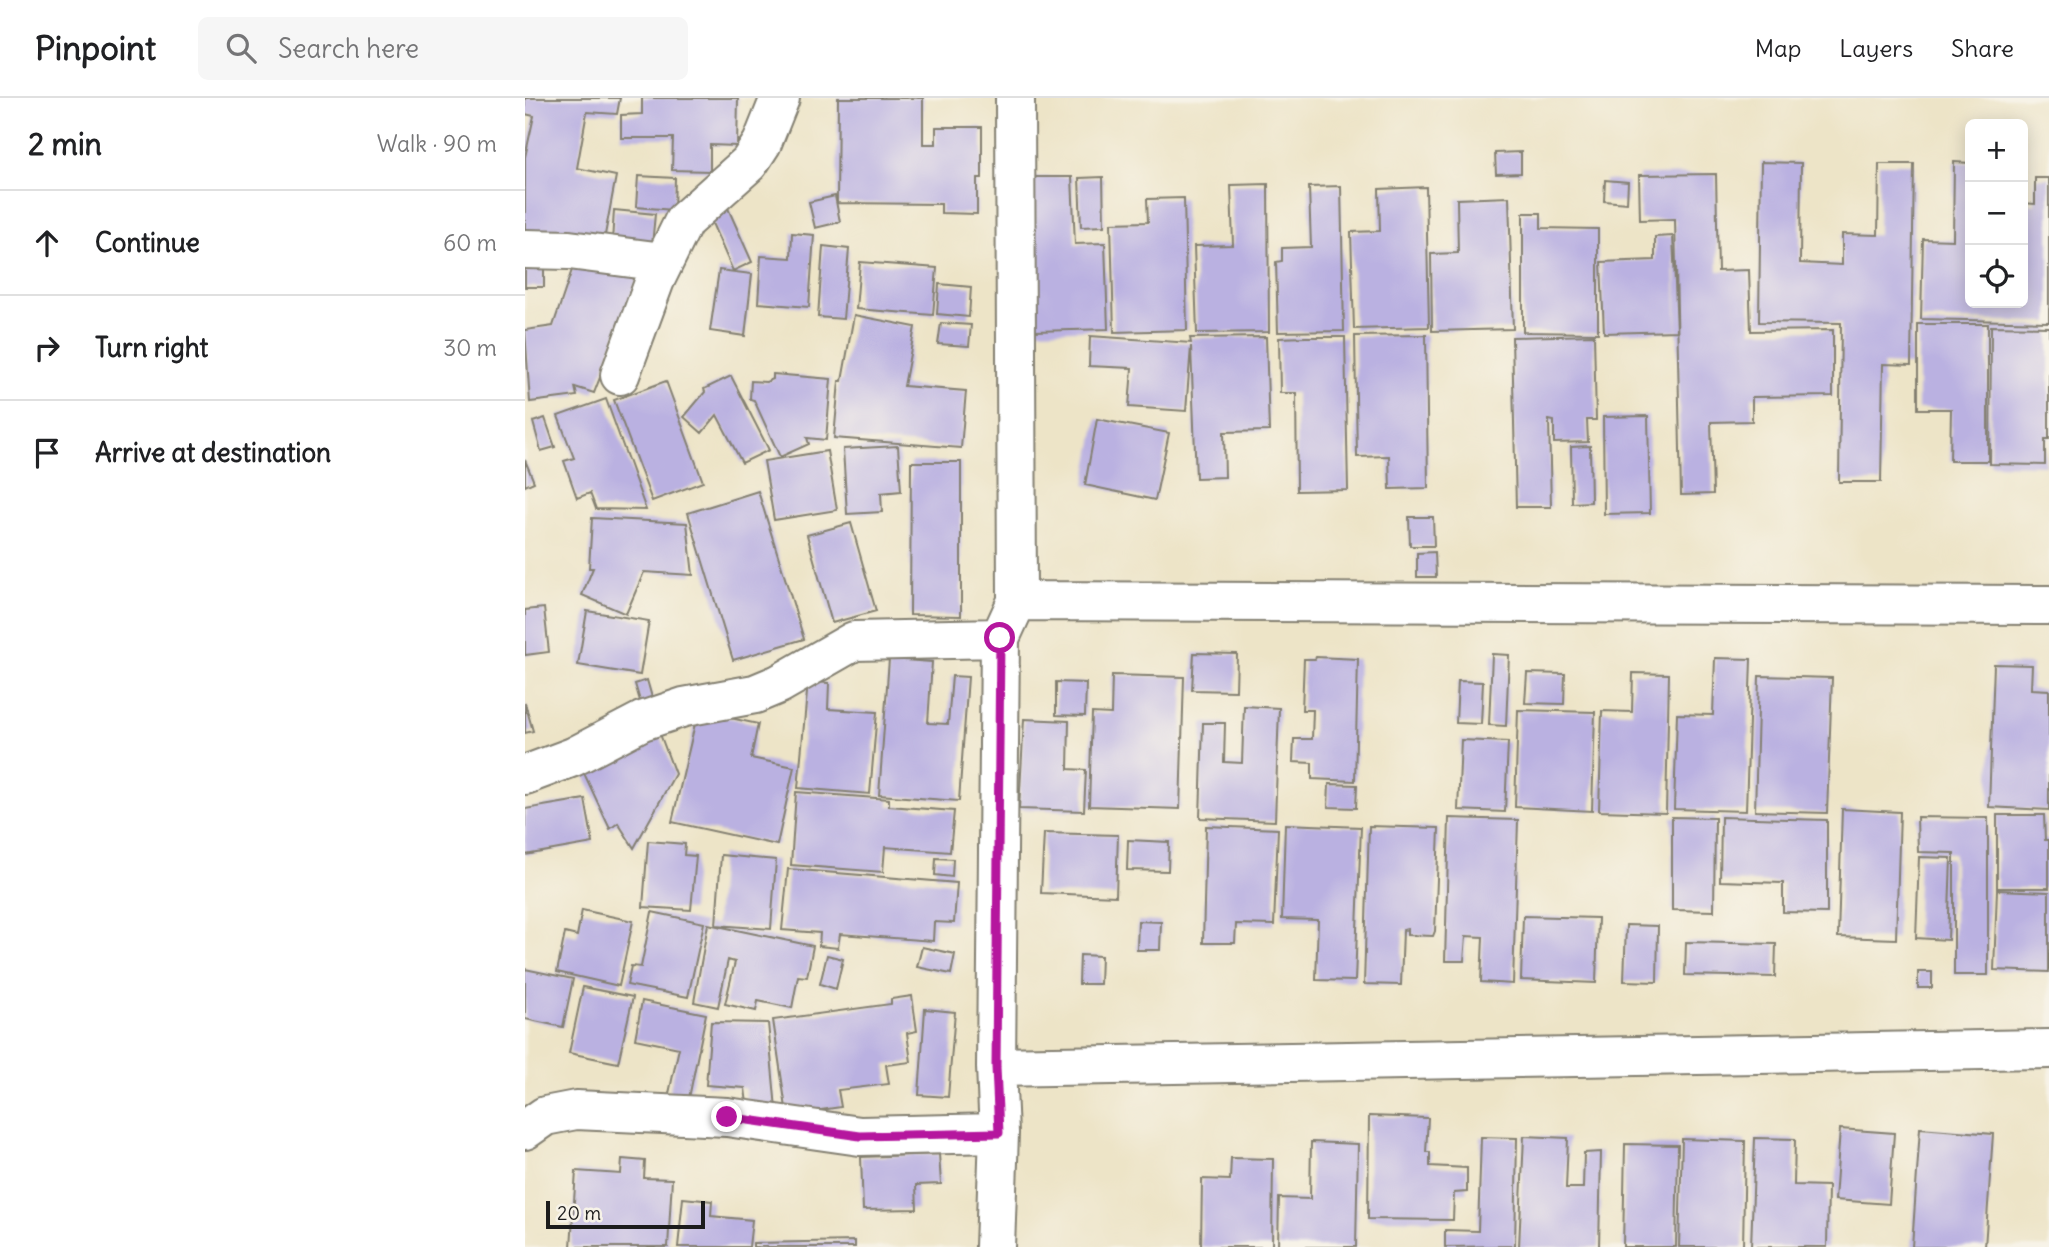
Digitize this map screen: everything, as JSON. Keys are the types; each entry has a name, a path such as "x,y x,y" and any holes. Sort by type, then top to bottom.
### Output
{"street":[{"path":"620,375 663,262 684,221 748,163 762,143 780,98"},
{"path":"995,1247 999,1133 996,1067 1000,638 1017,601 1015,98"},
{"path":"525,249 569,250 663,262"},
{"path":"1017,601 2049,605"},
{"path":"525,775 573,757 642,721 684,707 755,694 779,684 854,641 1000,638"},
{"path":"996,1067 2049,1049"},
{"path":"525,1130 545,1116 576,1110 727,1117 860,1136 999,1133"}],"building":[{"path":"525,98 620,98 617,114 587,112 577,168 616,176 602,251 525,236 525,157 534,116 525,114"},
{"path":"642,98 738,98 737,146 710,145 710,171 672,170 673,138 621,138 621,115 642,114"},
{"path":"838,98 923,98 923,144 936,144 936,127 982,127 982,178 977,178 977,214 941,213 941,204 837,203"},
{"path":"1521,152 1521,173 1496,174 1495,153"},
{"path":"1761,162 1801,163 1800,263 1842,265 1842,234 1878,235 1879,164 1914,164 1911,365 1883,364 1881,482 1839,482 1841,323 1759,322"},
{"path":"1954,162 1965,163 1965,308 2028,308 2028,203 2035,204 2035,178 2049,178 2049,322 1921,319 1923,239 1953,240"},
{"path":"1716,174 1718,271 1749,270 1751,331 1833,330 1833,396 1752,397 1752,421 1711,422 1713,494 1681,495 1675,219 1640,220 1639,175"},
{"path":"638,176 675,178 674,210 636,207"},
{"path":"1030,177 1072,177 1075,244 1105,243 1108,329 1035,331"},
{"path":"1103,177 1104,226 1081,227 1079,178"},
{"path":"1605,180 1628,182 1627,203 1604,201"},
{"path":"1268,184 1269,332 1197,333 1194,246 1233,245 1231,185"},
{"path":"1341,186 1344,331 1278,332 1276,262 1282,261 1282,248 1311,247 1309,187"},
{"path":"1426,187 1429,327 1354,329 1351,232 1380,231 1379,189"},
{"path":"835,196 840,222 815,228 809,202"},
{"path":"1509,197 1513,329 1432,331 1431,254 1458,253 1457,199"},
{"path":"1184,198 1187,330 1114,332 1111,223 1148,222 1147,199"},
{"path":"727,206 752,262 733,271 708,214"},
{"path":"614,210 655,214 652,245 612,242"},
{"path":"1523,213 1541,213 1541,228 1598,229 1598,333 1523,332"},
{"path":"792,233 814,235 809,307 758,303 761,256 791,258"},
{"path":"1673,236 1677,331 1604,333 1601,262 1655,260 1655,237"},
{"path":"823,246 849,249 843,319 818,317"},
{"path":"577,255 643,265 594,393 575,387 577,396 530,402 525,330 553,326"},
{"path":"544,257 544,287 525,287 525,258"},
{"path":"860,262 937,268 933,315 856,309"},
{"path":"719,270 752,274 745,336 710,331"},
{"path":"939,284 971,287 969,317 937,314"},
{"path":"854,315 915,327 904,386 966,391 961,448 834,438 839,381 842,381"},
{"path":"941,323 971,325 969,346 938,344"},
{"path":"1918,324 1988,324 1988,461 1950,461 1951,409 1918,409"},
{"path":"1991,326 2049,327 2049,439 2045,439 2045,465 1990,464"},
{"path":"1426,335 1428,488 1390,489 1389,456 1357,457 1355,336"},
{"path":"1594,335 1596,420 1587,420 1588,442 1554,443 1554,421 1549,420 1551,507 1516,507 1512,337"},
{"path":"1090,336 1191,343 1190,338 1266,337 1269,431 1224,432 1225,477 1196,478 1191,346 1186,411 1129,407 1132,368 1089,366"},
{"path":"1345,337 1348,490 1297,491 1296,393 1280,393 1279,338"},
{"path":"773,374 831,379 826,440 807,438 809,444 780,457 754,400 750,399 751,381 766,382 773,379"},
{"path":"731,376 769,450 742,463 717,415 702,433 684,417 705,392 704,389"},
{"path":"666,381 703,482 652,501 614,400"},
{"path":"606,399 646,510 596,509 590,493 577,498 564,461 574,458 558,416"},
{"path":"1648,416 1650,513 1604,514 1603,417"},
{"path":"545,418 555,447 541,451 533,422"},
{"path":"1097,419 1169,433 1155,500 1085,485"},
{"path":"898,446 901,491 881,493 882,512 847,514 843,449"},
{"path":"1590,446 1591,502 1572,503 1571,447"},
{"path":"827,451 837,510 774,520 764,461"},
{"path":"525,460 534,482 525,486"},
{"path":"911,462 961,462 961,616 910,615"},
{"path":"758,491 804,639 733,660 688,513"},
{"path":"1409,517 1433,517 1434,546 1410,546"},
{"path":"592,518 687,523 693,575 644,572 626,614 582,595 593,568 589,568"},
{"path":"851,523 876,611 832,623 807,535"},
{"path":"1435,552 1436,577 1417,577 1417,553"},
{"path":"544,608 549,652 525,655 525,610"},
{"path":"587,611 649,621 640,675 578,665"},
{"path":"1194,653 1237,654 1236,691 1192,690"},
{"path":"1492,654 1509,655 1506,726 1489,725"},
{"path":"1715,658 1751,659 1746,811 1674,809 1677,714 1713,715"},
{"path":"889,659 932,662 928,723 948,724 952,676 968,677 959,801 879,795"},
{"path":"1304,659 1358,659 1355,781 1312,779 1312,763 1293,762 1294,739 1312,739 1313,710 1302,710"},
{"path":"1994,664 2032,665 2031,689 2049,690 2049,810 1989,807"},
{"path":"1527,673 1565,674 1564,704 1525,703"},
{"path":"1633,673 1669,674 1666,813 1599,811 1602,711 1632,712"},
{"path":"1112,675 1184,677 1180,809 1089,806 1092,713 1111,714"},
{"path":"1759,676 1832,678 1827,813 1755,811"},
{"path":"647,680 655,708 643,711 635,684"},
{"path":"1458,681 1483,682 1481,724 1456,723"},
{"path":"808,682 829,683 828,709 877,712 870,794 798,788"},
{"path":"1056,682 1086,683 1085,716 1056,715"},
{"path":"525,703 533,731 525,733"},
{"path":"1244,706 1279,708 1275,821 1200,818 1203,723 1225,723 1224,762 1242,763"},
{"path":"1518,710 1595,712 1592,811 1515,807"},
{"path":"698,711 758,724 751,758 794,767 777,845 672,822"},
{"path":"1024,719 1069,721 1068,769 1086,770 1084,811 1019,809"},
{"path":"657,726 675,774 634,848 618,823 610,829 582,769"},
{"path":"1461,740 1508,742 1505,812 1458,810"},
{"path":"1329,784 1357,785 1356,808 1328,807"},
{"path":"796,792 889,799 889,806 954,811 950,852 885,847 883,872 791,865"},
{"path":"585,799 593,843 525,855 525,809"},
{"path":"1842,809 1900,812 1896,939 1838,937"},
{"path":"1997,815 2044,815 2045,840 2049,840 2049,888 1997,888"},
{"path":"1672,817 1715,818 1714,911 1672,910"},
{"path":"1721,817 1827,820 1827,913 1783,912 1783,883 1720,881"},
{"path":"1917,817 1988,818 1988,975 1954,975 1954,853 1918,852"},
{"path":"1449,818 1518,820 1513,984 1481,982 1483,937 1466,936 1464,961 1445,961"},
{"path":"1285,824 1361,827 1355,981 1316,980 1318,920 1282,919"},
{"path":"1206,826 1278,829 1274,925 1236,924 1235,943 1203,943"},
{"path":"1369,826 1439,828 1435,931 1433,936 1407,935 1407,929 1403,930 1401,985 1364,984"},
{"path":"1044,833 1118,835 1116,896 1041,893"},
{"path":"1128,840 1169,842 1168,871 1127,870"},
{"path":"648,841 685,844 684,855 696,856 691,910 643,907"},
{"path":"721,855 776,860 771,929 716,925"},
{"path":"1919,857 1951,858 1948,940 1916,938"},
{"path":"936,858 953,859 952,877 935,875"},
{"path":"788,869 957,883 954,923 934,922 933,941 840,934 838,948 819,946 820,933 782,930"},
{"path":"1997,890 2049,892 2049,972 1994,970"},
{"path":"582,910 633,921 619,986 557,972 565,933 577,936"},
{"path":"652,912 704,923 688,997 627,985 631,966 641,967"},
{"path":"1523,916 1598,918 1596,983 1521,980"},
{"path":"1138,921 1161,922 1160,950 1137,950"},
{"path":"708,924 813,946 807,977 798,976 792,1008 758,1001 756,1011 725,1004 735,962 728,960 718,1007 694,1002"},
{"path":"1626,925 1658,926 1657,982 1624,981"},
{"path":"1686,942 1776,944 1775,977 1685,975"},
{"path":"922,947 955,954 951,974 917,967"},
{"path":"827,955 843,959 836,989 820,984"},
{"path":"1080,955 1101,956 1100,984 1079,984"},
{"path":"525,969 573,979 563,1027 525,1019"},
{"path":"1918,972 1932,972 1932,988 1918,988"},
{"path":"583,987 633,997 618,1063 569,1053"},
{"path":"912,996 917,1031 907,1033 911,1062 886,1065 889,1084 838,1090 841,1107 787,1115 773,1020 891,1004 891,999"},
{"path":"642,1001 706,1014 688,1103 668,1098 679,1048 635,1039"},
{"path":"925,1009 955,1012 948,1097 919,1095"},
{"path":"711,1022 768,1023 776,1109 748,1112 745,1088 706,1085"},
{"path":"1369,1116 1428,1118 1426,1152 1430,1152 1430,1166 1467,1168 1467,1192 1454,1193 1453,1220 1368,1219"},
{"path":"1920,1128 1993,1134 1985,1247 1912,1247"},
{"path":"1840,1129 1894,1133 1889,1204 1835,1200"},
{"path":"1524,1136 1568,1138 1566,1188 1583,1188 1584,1153 1601,1152 1599,1247 1519,1247"},
{"path":"1481,1137 1517,1138 1515,1246 1445,1247 1445,1230 1478,1231"},
{"path":"1755,1138 1795,1139 1794,1185 1828,1186 1827,1247 1751,1247"},
{"path":"1682,1139 1745,1141 1743,1247 1679,1247"},
{"path":"1311,1142 1358,1144 1356,1247 1278,1247 1279,1198 1310,1199"},
{"path":"1625,1144 1678,1145 1676,1247 1623,1247"},
{"path":"939,1154 941,1184 916,1185 917,1209 863,1210 861,1157"},
{"path":"1231,1158 1273,1159 1272,1247 1201,1247 1202,1179 1230,1180"},
{"path":"622,1159 645,1161 644,1178 672,1179 668,1247 571,1247 576,1171 621,1174"},
{"path":"683,1198 712,1201 711,1216 752,1220 749,1247 678,1247"},
{"path":"855,1241 855,1247 753,1247 753,1243"}],"route":[{"path":"727,1117 860,1136 999,1133 996,1067 1000,638"}]}
